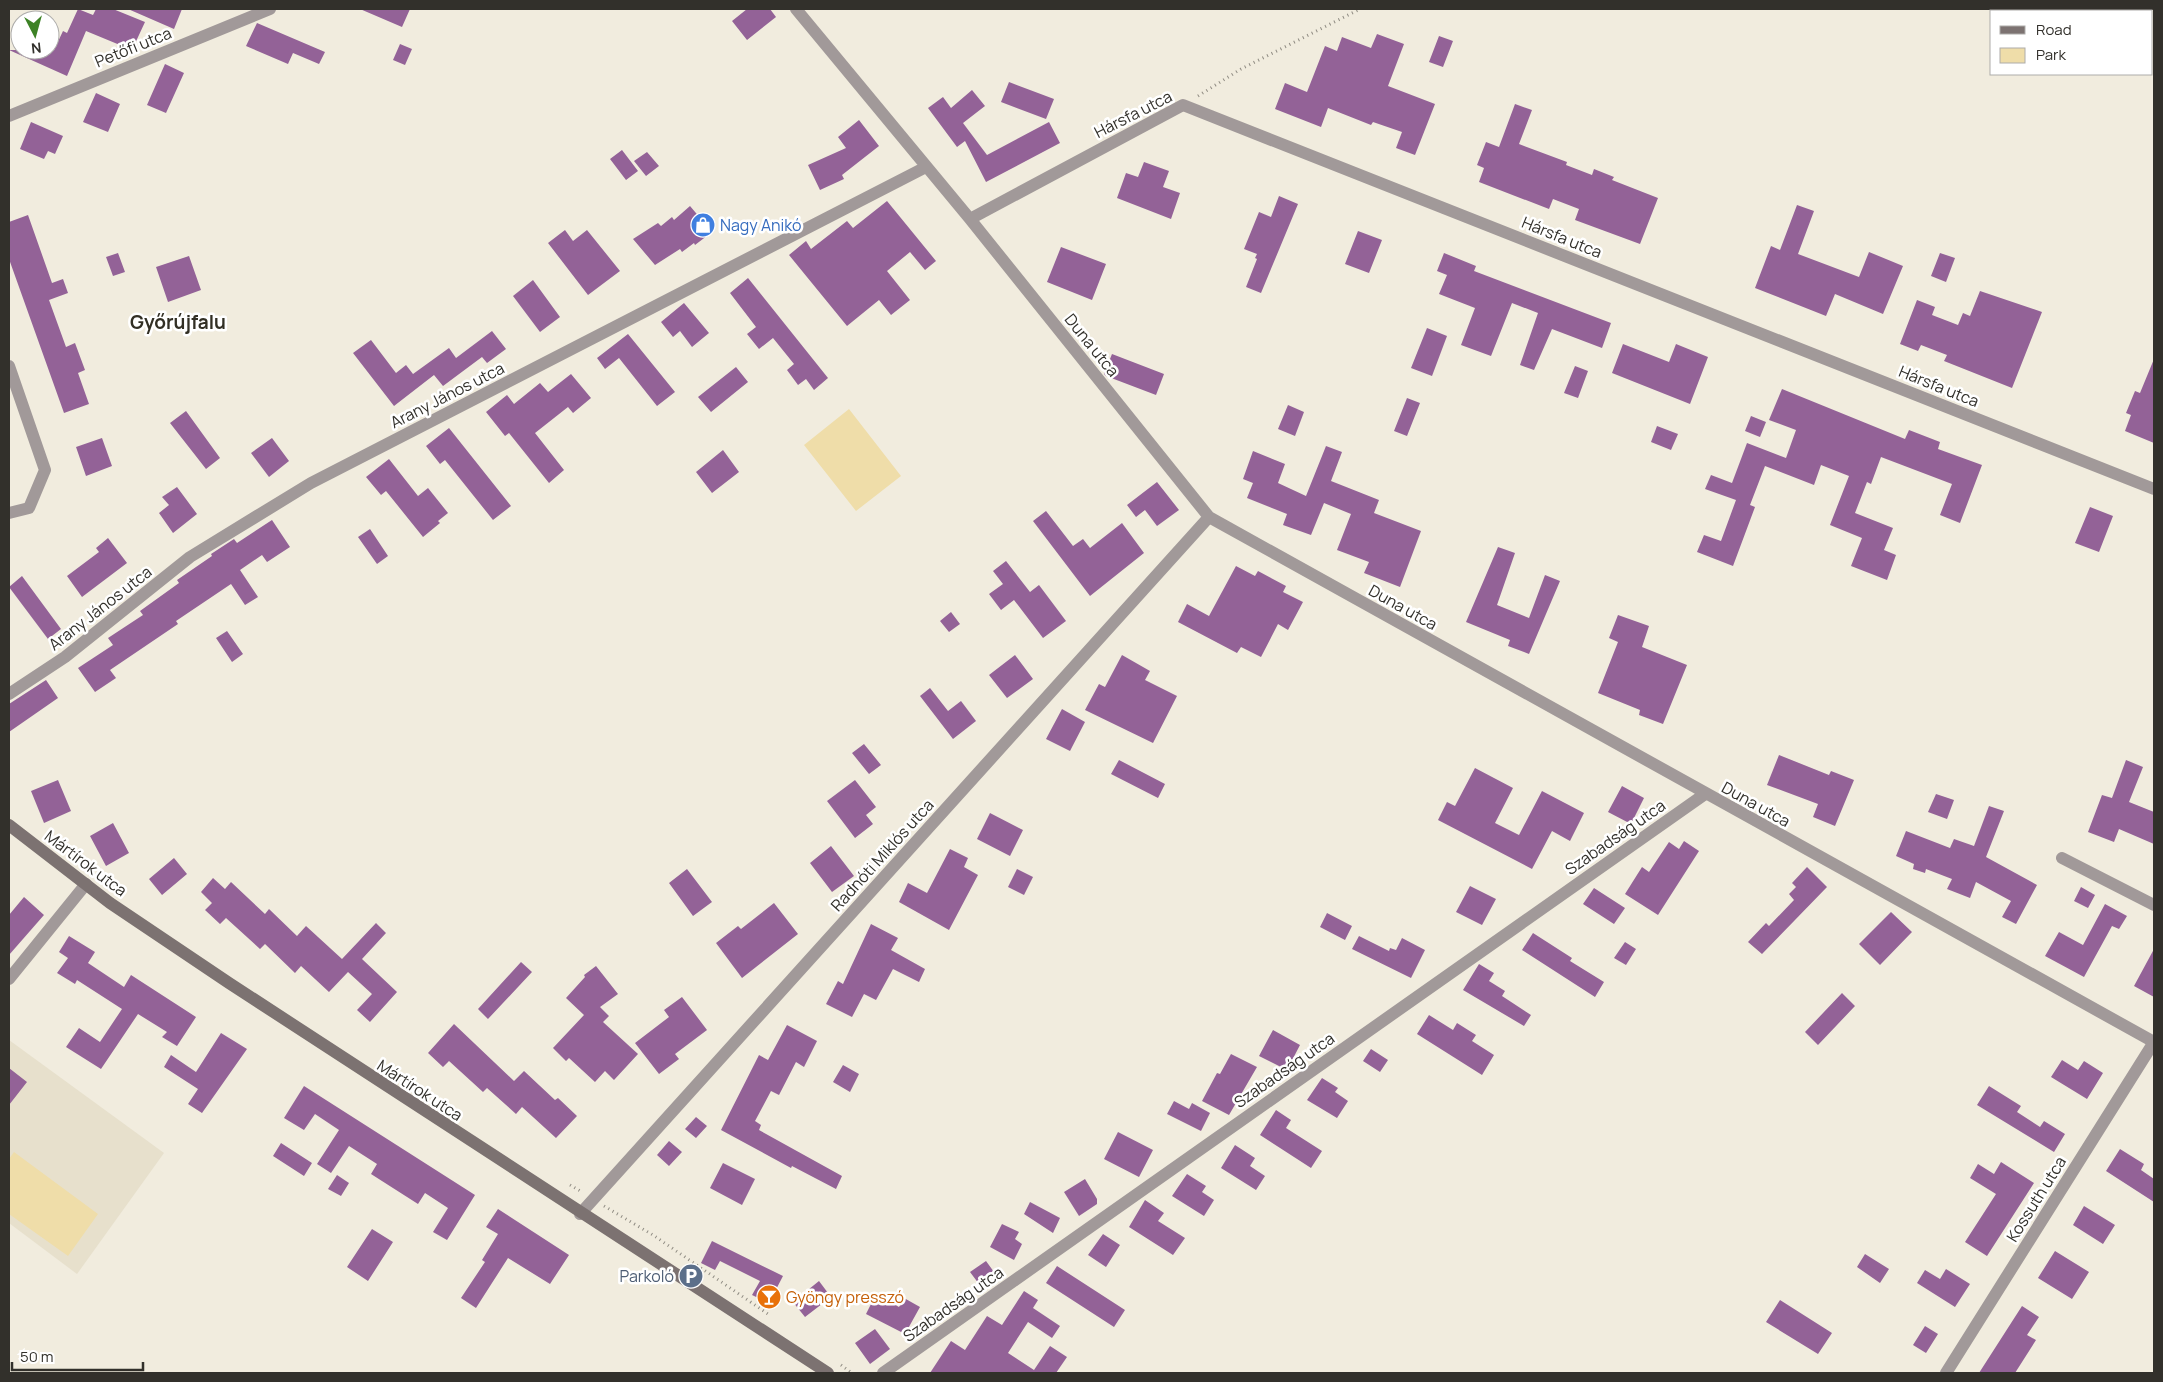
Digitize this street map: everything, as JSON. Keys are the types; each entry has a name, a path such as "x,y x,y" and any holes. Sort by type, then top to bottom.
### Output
{"main road":[{"name":"Mártírok utca","path":"9,825 86,884 229,983 824,1372"}],"street":[{"name":"Petőfi utca","path":"9,116 270,9"},
{"name":"Duna utca","path":"796,9 970,219 1209,517 2154,1042"},
{"name":"Hársfa utca","path":"970,219 1183,105 2154,489"},
{"name":"Arany János utca","path":"9,694 65,657 190,558 311,483 926,167"},
{"path":"9,366 45,470 29,508 9,514"},
{"name":"Radnóti Miklós utca","path":"580,1214 1209,517"},
{"name":"Szabadság utca","path":"883,1373 1705,794"},
{"path":"2062,858 2154,905"},
{"path":"9,979 86,884"},
{"name":"Kossuth utca","path":"1946,1373 2154,1042"}],"path":[{"path":"1183,105 1241,70 1360,9"},
{"path":"594,1199 653,1235 771,1316"},
{"path":"836,1362 852,1373"}],"shaded area":[{"path":"9,1040 164,1153 77,1274 9,1223"}],"green space":[{"path":"849,409 901,476 856,511 804,445"},
{"path":"14,1152 98,1214 68,1256 9,1214 9,1159"}],"building":[{"path":"78,9 93,15 96,9 113,9 145,22 132,50 86,31 67,76 31,60 60,60 60,37 63,31 67,33"},
{"path":"128,9 182,9 174,29"},
{"path":"360,9 410,9 402,27"},
{"path":"747,9 770,9 776,17 747,40 732,21"},
{"path":"257,23 325,52 319,64 293,53 288,64 246,46"},
{"path":"1377,34 1404,44 1388,86 1435,104 1415,155 1396,148 1402,132 1373,122 1371,125 1328,108 1321,127 1275,109 1285,83 1307,92 1325,46 1337,51 1342,37 1371,48"},
{"path":"1439,36 1453,41 1443,67 1429,62"},
{"path":"400,44 412,49 405,65 393,60"},
{"path":"165,64 184,73 166,113 147,105"},
{"path":"1009,82 1054,99 1046,119 1001,102"},
{"path":"972,90 985,106 963,123 987,155 1049,122 1060,143 986,182 965,141 957,147 928,108 943,97 951,108"},
{"path":"96,93 120,104 108,132 83,122"},
{"path":"1515,104 1532,110 1519,144 1567,162 1566,165 1592,175 1594,169 1614,177 1612,180 1658,198 1640,244 1575,220 1579,209 1553,199 1549,209 1479,182 1484,168 1477,165 1486,142 1499,147"},
{"path":"859,120 879,146 842,175 844,179 820,190 808,165 846,148 838,137"},
{"path":"31,122 63,136 55,154 48,151 44,159 20,149"},
{"path":"622,150 638,171 626,180 610,159"},
{"path":"647,152 659,166 646,176 634,161"},
{"path":"1144,162 1169,171 1163,187 1180,193 1171,219 1117,198 1126,173 1138,177"},
{"path":"1279,196 1298,204 1261,293 1246,287 1257,259 1255,258 1257,254 1244,249 1259,212 1271,217"},
{"path":"887,201 936,261 925,270 910,252 887,271 910,300 891,315 879,300 847,326 789,255 806,241 811,249 847,221 853,228"},
{"path":"1797,205 1814,211 1798,254 1859,277 1869,252 1903,266 1883,314 1835,294 1826,316 1755,288 1771,246 1780,250"},
{"path":"690,206 712,232 695,245 694,243 682,252 680,249 655,265 633,239 658,223 661,226 672,217 674,220"},
{"path":"28,215 52,283 63,279 68,293 49,300 66,347 75,343 85,370 78,373 89,404 64,413 9,259 9,222"},
{"path":"565,230 573,241 587,230 620,271 588,295 548,243"},
{"path":"1358,231 1382,240 1369,273 1345,264"},
{"path":"1061,247 1106,264 1092,300 1047,282"},
{"path":"118,253 125,272 113,276 106,257"},
{"path":"1444,253 1476,266 1474,271 1611,323 1602,348 1552,329 1534,370 1520,365 1538,313 1512,303 1491,356 1461,345 1475,308 1439,294 1447,275 1437,271"},
{"path":"1940,253 1955,258 1946,282 1931,276"},
{"path":"189,256 201,290 168,302 156,267"},
{"path":"748,278 828,378 814,390 806,379 798,385 787,370 794,364 773,338 759,349 747,334 756,327 730,293"},
{"path":"533,280 560,317 540,332 513,296"},
{"path":"1980,291 2042,312 2012,388 1944,361 1947,355 1921,345 1918,351 1900,344 1917,300 1935,307 1932,315 1958,325 1963,313 1970,316"},
{"path":"684,303 709,333 692,347 680,331 673,337 661,322"},
{"path":"1427,328 1447,336 1432,376 1411,368"},
{"path":"492,331 506,349 487,363 482,357 443,386 434,375 394,406 353,353 371,340 396,373 406,365 413,374 449,348 456,358"},
{"path":"628,334 675,392 657,406 619,358 605,369 597,358"},
{"path":"1623,344 1669,362 1676,344 1708,357 1690,404 1612,373"},
{"path":"1112,354 1164,374 1156,395 1106,376 1104,374"},
{"path":"2154,359 2154,443 2125,431 2131,415 2126,413 2135,391 2140,393"},
{"path":"1575,366 1588,371 1578,398 1564,393"},
{"path":"736,367 748,382 711,412 698,397"},
{"path":"571,374 591,398 573,413 568,407 535,433 564,470 549,483 509,433 505,436 486,412 507,395 514,404 540,383 548,392"},
{"path":"1782,389 1905,439 1909,430 1940,442 1938,449 1982,465 1960,523 1940,515 1952,484 1881,457 1871,484 1867,482 1855,513 1893,528 1884,550 1896,555 1887,580 1851,566 1862,538 1830,525 1849,476 1821,465 1814,485 1765,466 1750,505 1755,507 1733,566 1697,552 1704,535 1721,541 1736,500 1705,489 1711,475 1732,483 1747,443 1786,458 1796,430 1769,420"},
{"path":"1407,398 1420,403 1407,436 1394,431"},
{"path":"1288,405 1304,412 1295,436 1278,429"},
{"path":"186,411 220,458 206,469 170,423"},
{"path":"1751,416 1766,422 1760,437 1745,431"},
{"path":"1657,426 1678,434 1671,450 1651,442"},
{"path":"449,428 511,506 493,520 445,460 440,464 426,446"},
{"path":"102,438 112,466 86,476 76,447"},
{"path":"272,438 289,461 269,477 251,453"},
{"path":"1326,446 1342,452 1331,481 1379,500 1374,513 1421,531 1400,587 1364,573 1369,562 1337,550 1351,514 1324,503 1311,535 1283,525 1287,514 1247,498 1253,483 1243,479 1253,451 1285,464 1278,483 1306,496"},
{"path":"723,450 739,472 712,493 696,472"},
{"path":"389,459 418,496 428,488 448,513 438,521 440,523 423,537 386,491 381,495 366,477"},
{"path":"1157,482 1179,510 1157,526 1145,510 1136,517 1127,505"},
{"path":"177,487 197,514 173,533 159,513 169,505 162,497"},
{"path":"2090,507 2113,516 2099,552 2075,543"},
{"path":"1046,511 1073,546 1083,539 1090,548 1122,523 1144,553 1090,596 1033,521"},
{"path":"272,520 290,547 267,562 262,555 240,570 258,597 245,605 231,584 176,621 178,624 110,670 116,678 95,692 78,668 113,645 108,638 143,615 140,611 179,583 177,580 212,556 211,554 234,539 237,543"},
{"path":"370,529 388,556 377,564 358,537"},
{"path":"108,538 127,563 82,597 67,576 99,552 96,548"},
{"path":"1498,547 1515,553 1497,605 1529,618 1545,575 1560,581 1529,654 1508,646 1510,640 1466,622"},
{"path":"1006,561 1030,592 1039,585 1066,621 1043,638 1014,600 1001,610 989,594 1003,584 993,571"},
{"path":"1236,566 1255,576 1258,571 1286,586 1283,592 1303,602 1288,630 1278,624 1261,657 1241,647 1237,653 1178,622 1187,604 1209,616"},
{"path":"22,576 61,629 48,639 9,587"},
{"path":"951,612 960,624 949,632 940,621"},
{"path":"1618,615 1649,626 1642,647 1687,665 1663,724 1639,715 1640,710 1598,693 1618,642 1609,638"},
{"path":"227,631 243,654 232,662 216,638"},
{"path":"1015,655 1033,679 1007,698 989,675"},
{"path":"1122,655 1150,671 1145,680 1177,696 1153,743 1085,710 1099,684 1105,687"},
{"path":"46,680 58,698 9,732 9,704"},
{"path":"930,688 948,711 961,701 976,721 953,739 920,696"},
{"path":"1062,709 1085,722 1070,751 1046,739"},
{"path":"864,744 881,765 869,774 852,753"},
{"path":"1779,755 1829,775 1831,771 1854,780 1835,826 1813,817 1818,804 1767,785"},
{"path":"1119,760 1165,784 1158,798 1111,774"},
{"path":"2126,760 2143,767 2129,802 2154,812 2154,844 2119,829 2114,842 2088,832 2102,795 2112,798"},
{"path":"1475,768 1513,788 1495,823 1519,835 1542,791 1584,813 1570,841 1552,831 1532,869 1438,820 1447,802 1455,806"},
{"path":"58,780 71,811 44,823 31,791"},
{"path":"855,780 876,807 866,815 873,824 855,838 827,801"},
{"path":"1622,786 1644,798 1631,824 1608,812"},
{"path":"1936,794 1954,800 1947,819 1928,812"},
{"path":"1989,806 2004,811 1986,857 2037,885 2016,924 2002,917 2011,901 1976,882 1970,898 1947,889 1952,879 1926,869 1925,873 1913,869 1914,864 1896,856 1906,831 1950,848 1954,839 1974,846"},
{"path":"990,813 1023,830 1010,856 977,839"},
{"path":"113,823 129,853 106,866 90,836"},
{"path":"1684,841 1699,851 1658,915 1625,894 1642,867 1649,872 1669,842 1679,849"},
{"path":"831,846 854,876 832,892 810,863"},
{"path":"950,849 968,858 964,867 978,875 949,930 899,902 908,883 927,893"},
{"path":"174,858 187,874 162,895 149,879"},
{"path":"1807,867 1827,887 1762,954 1748,942 1766,923 1769,926 1794,900 1789,894 1796,887 1792,883"},
{"path":"687,869 712,902 693,916 669,883"},
{"path":"1017,869 1033,877 1024,895 1008,887"},
{"path":"213,878 225,889 231,882 265,914 269,909 297,936 306,926 342,959 376,923 386,933 362,959 397,992 370,1022 357,1010 372,994 348,972 329,992 301,966 295,973 265,944 260,949 226,918 220,924 205,910 212,903 201,892"},
{"path":"1470,886 1496,899 1482,925 1456,912"},
{"path":"2081,887 2095,895 2088,908 2074,901"},
{"path":"1594,888 1625,908 1614,924 1583,904"},
{"path":"24,897 44,915 9,955 9,915"},
{"path":"774,903 798,934 742,978 716,943 738,926 741,929"},
{"path":"2105,904 2127,916 2119,929 2112,926 2084,977 2045,956 2059,932 2083,945"},
{"path":"1891,912 1912,932 1880,965 1859,944"},
{"path":"1327,913 1352,926 1345,940 1320,927"},
{"path":"871,924 898,938 891,950 925,969 919,982 893,969 876,1000 864,994 852,1017 826,1004 838,981 843,984"},
{"path":"1533,933 1572,958 1570,961 1604,982 1595,997 1522,950"},
{"path":"69,936 95,952 88,963 124,987 131,975 196,1017 177,1046 162,1037 167,1032 138,1014 101,1069 66,1047 79,1028 100,1042 122,1009 77,980 75,984 57,973 68,958 59,952"},
{"path":"1359,936 1389,951 1390,948 1396,950 1402,938 1425,950 1411,978 1352,949"},
{"path":"1625,942 1636,949 1626,965 1614,958"},
{"path":"2154,949 2154,997 2134,986"},
{"path":"521,962 532,972 488,1019 478,1009"},
{"path":"1479,964 1494,973 1489,981 1505,991 1502,996 1531,1015 1524,1026 1463,990"},
{"path":"596,966 618,994 600,1007 609,1016 603,1022 638,1054 614,1080 605,1071 595,1082 569,1058 566,1061 553,1048 584,1015 566,998 585,977 584,975"},
{"path":"1842,993 1855,1006 1818,1045 1805,1032"},
{"path":"682,997 707,1030 675,1054 679,1059 659,1074 635,1043 669,1017 664,1010"},
{"path":"1429,1015 1453,1030 1457,1023 1476,1035 1472,1041 1494,1055 1482,1075 1417,1034"},
{"path":"454,1024 514,1081 524,1071 555,1100 558,1098 577,1116 556,1138 522,1107 516,1114 487,1088 483,1092 449,1061 443,1067 428,1053"},
{"path":"787,1025 817,1041 804,1067 796,1062 779,1095 771,1091 755,1121 761,1125 759,1130 842,1176 836,1189 792,1166 791,1168 721,1130 759,1055 768,1060"},
{"path":"1273,1030 1300,1045 1287,1070 1259,1056"},
{"path":"221,1033 247,1049 202,1113 188,1104 198,1089 164,1067 171,1055 196,1072"},
{"path":"1371,1049 1388,1060 1380,1072 1363,1061"},
{"path":"1231,1054 1257,1067 1229,1115 1202,1101 1217,1073 1220,1074"},
{"path":"2062,1060 2078,1070 2084,1061 2103,1073 2087,1099 2051,1077"},
{"path":"843,1065 859,1074 850,1092 833,1082"},
{"path":"9,1068 27,1082 9,1105"},
{"path":"1322,1078 1338,1088 1335,1092 1348,1101 1337,1118 1307,1100"},
{"path":"304,1086 475,1195 447,1240 433,1232 448,1208 425,1193 418,1204 371,1174 377,1164 349,1146 331,1173 317,1164 339,1130 315,1114 304,1130 284,1118"},
{"path":"1989,1086 2021,1106 2017,1112 2040,1127 2044,1121 2065,1134 2054,1152 1977,1105"},
{"path":"1174,1101 1189,1109 1192,1103 1210,1113 1201,1131 1167,1114"},
{"path":"1276,1110 1291,1120 1286,1128 1322,1151 1311,1168 1260,1135"},
{"path":"696,1117 707,1126 696,1138 685,1129"},
{"path":"1118,1132 1153,1150 1139,1177 1104,1159"},
{"path":"669,1141 682,1152 669,1166 657,1155"},
{"path":"281,1143 312,1163 304,1176 273,1156"},
{"path":"1235,1145 1255,1158 1250,1166 1265,1176 1256,1190 1221,1168"},
{"path":"2120,1149 2144,1164 2141,1170 2154,1179 2154,1202 2106,1171"},
{"path":"2001,1162 2034,1183 1987,1256 1965,1242 1996,1194 1970,1178 1978,1164 1994,1174"},
{"path":"723,1163 755,1179 742,1205 710,1188"},
{"path":"1187,1174 1206,1186 1202,1192 1214,1200 1204,1216 1172,1196"},
{"path":"337,1175 349,1183 341,1196 328,1189"},
{"path":"1085,1179 1097,1199 1097,1204 1079,1216 1064,1192"},
{"path":"1145,1200 1164,1213 1158,1221 1185,1238 1173,1255 1129,1227"},
{"path":"1030,1202 1060,1218 1053,1233 1024,1214"},
{"path":"2084,1206 2115,1225 2103,1244 2073,1225"},
{"path":"498,1209 569,1255 550,1284 508,1258 476,1308 461,1298 485,1262 482,1260 498,1234 486,1227"},
{"path":"1002,1224 1019,1232 1015,1239 1022,1244 1014,1260 990,1247"},
{"path":"372,1229 393,1242 368,1281 347,1267"},
{"path":"1103,1234 1120,1245 1106,1267 1088,1255"},
{"path":"712,1241 783,1276 769,1303 752,1295 760,1281 720,1261 715,1270 701,1263"},
{"path":"2055,1251 2089,1272 2072,1299 2038,1278"},
{"path":"1865,1254 1889,1269 1880,1283 1857,1267"},
{"path":"986,1261 994,1272 979,1284 970,1272"},
{"path":"1057,1266 1125,1310 1114,1327 1046,1283"},
{"path":"1946,1269 1970,1284 1955,1307 1917,1283 1925,1270 1940,1279"},
{"path":"819,1281 831,1297 805,1317 793,1302"},
{"path":"1024,1291 1038,1300 1033,1308 1060,1326 1052,1338 1028,1322 1008,1353 1034,1370 1050,1346 1067,1357 1056,1373 930,1373 951,1341 965,1350 987,1316 1002,1325"},
{"path":"876,1294 899,1307 904,1298 920,1307 905,1334 866,1314"},
{"path":"1780,1300 1832,1333 1818,1354 1766,1322"},
{"path":"2022,1306 2039,1317 2027,1335 2036,1340 2015,1373 1979,1373"},
{"path":"1925,1326 1938,1334 1926,1353 1913,1345"},
{"path":"875,1329 890,1349 870,1364 855,1343"}],"place":[{"name":"Nagy Anikó","path":"703,225"},
{"name":"Parkoló","path":"691,1276"},
{"name":"Gyöngy presszó","path":"769,1297"}],"district":[{"name":"Győrújfalu","path":"178,322"}]}
